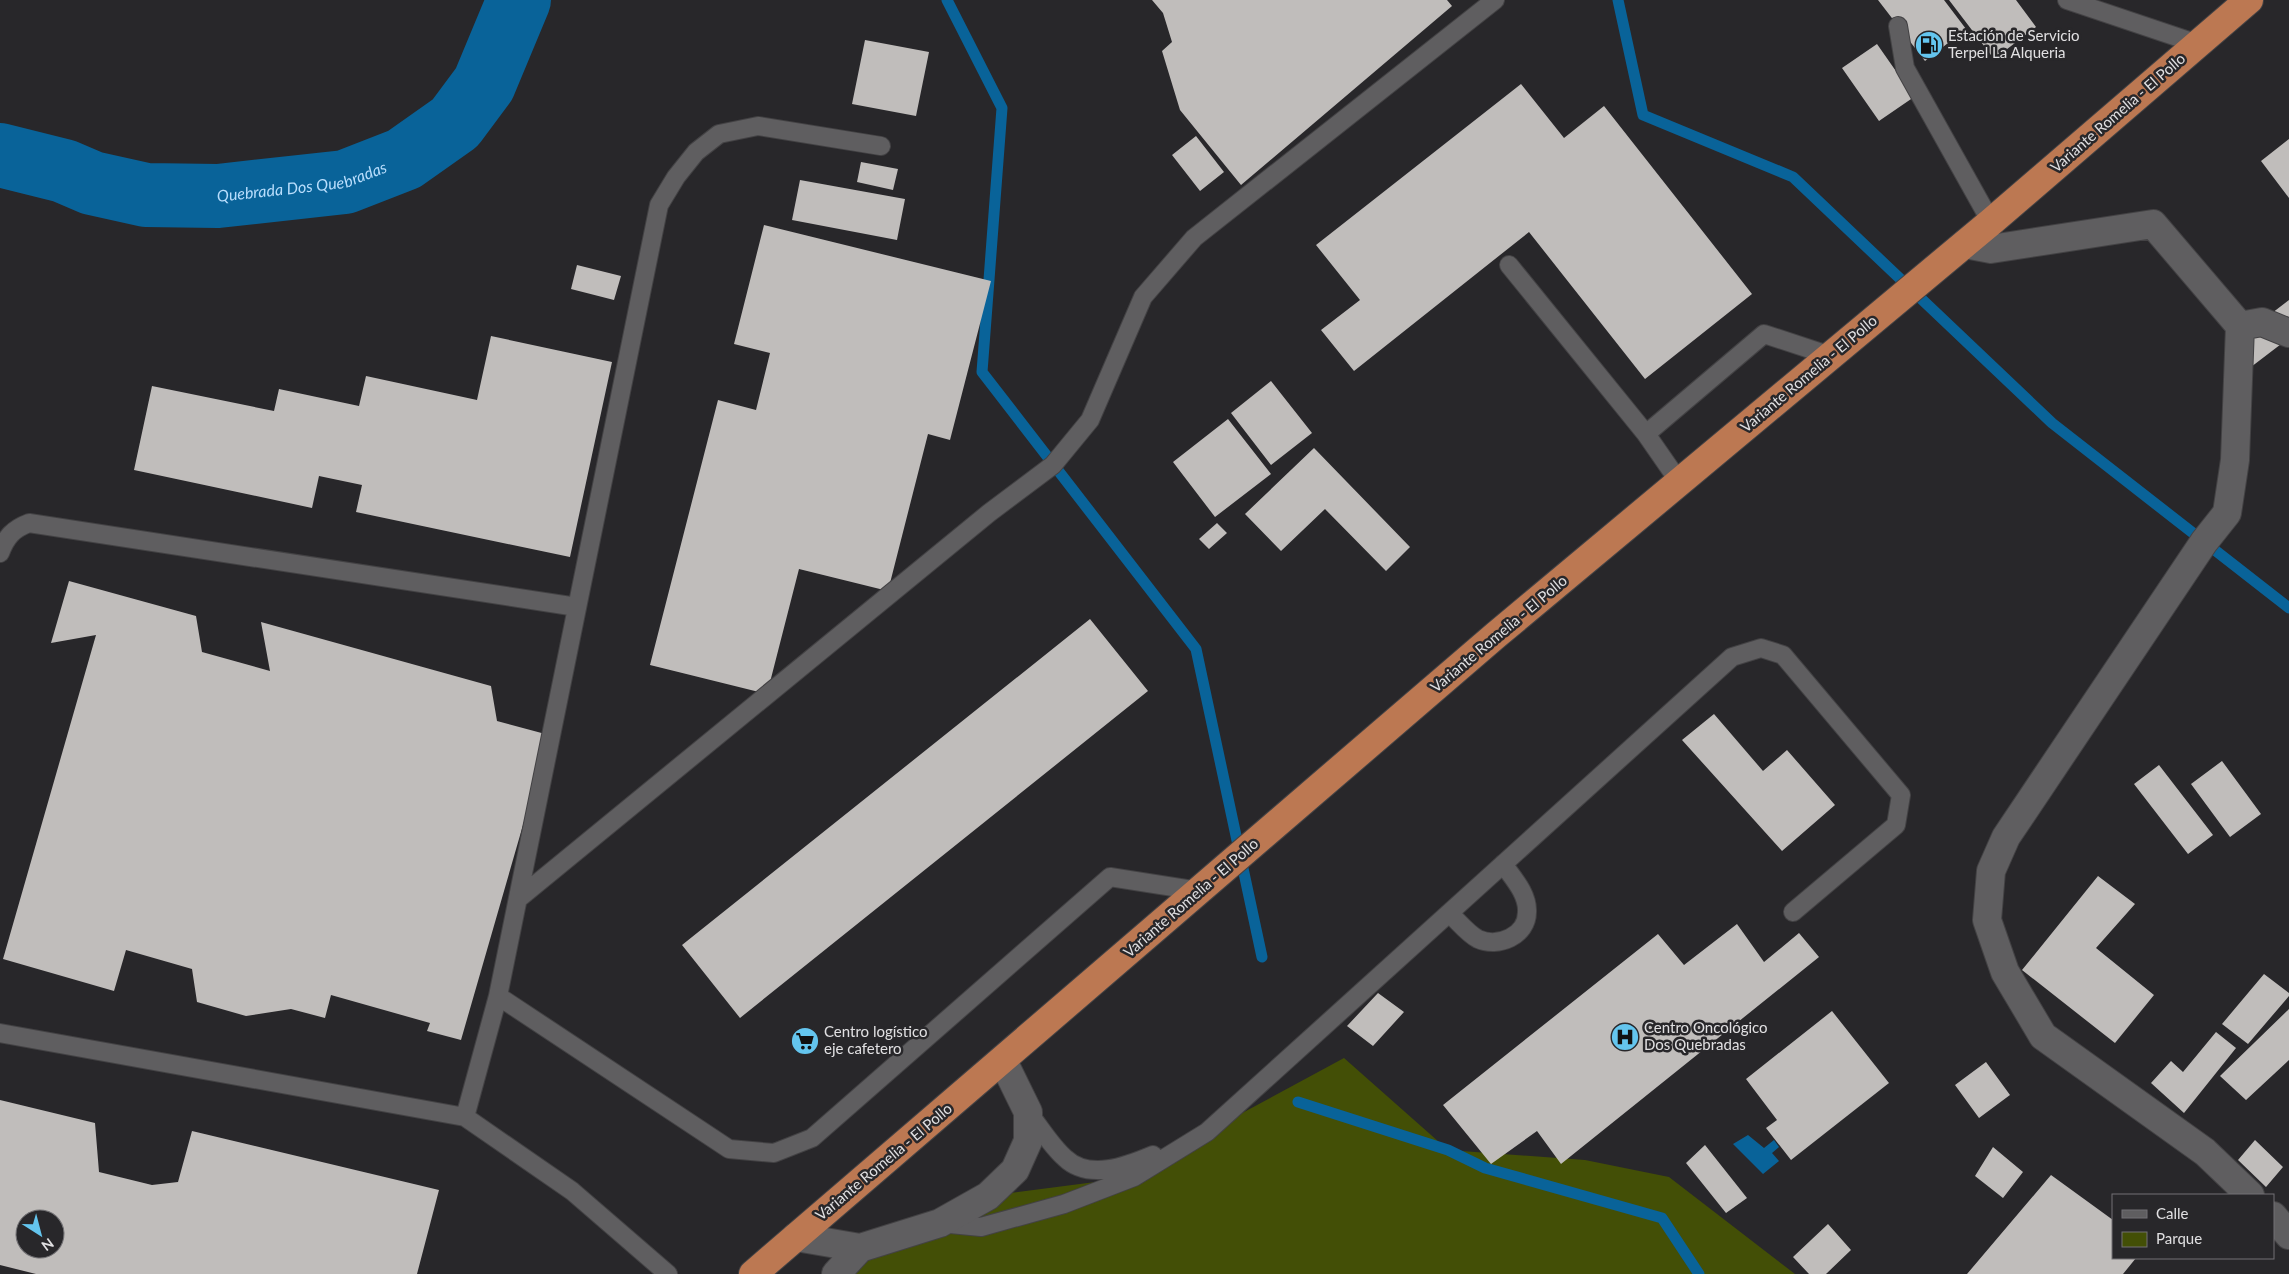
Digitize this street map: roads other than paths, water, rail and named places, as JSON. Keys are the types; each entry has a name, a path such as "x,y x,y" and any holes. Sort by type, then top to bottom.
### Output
{"highway":[{"name":"Variante Romelia - El Pollo","path":"753,1274 1003,1061 1496,635 1965,244 2250,0"}],"street":[{"path":"1965,244 1991,249 2153,224 2240,326 2235,460 2227,512 2204,542 2006,837 1991,871 1987,920 2005,972 2043,1036 2204,1152 2249,1194"},
{"path":"2240,326 2262,322 2289,333"},
{"path":"796,1237 860,1248 940,1223 988,1196 1015,1170 1028,1141 1028,1112 1003,1061"},
{"path":"2274,1217 2289,1235"},
{"path":"836,1274 860,1248"}],"lane":[{"path":"518,899 989,513 1054,465 1090,420 1143,297 1194,238 1495,0"},
{"path":"2067,0 2198,44"},
{"path":"1898,26 1905,68 1991,222"},
{"path":"465,1117 498,996 659,205 676,177 696,152 719,134 758,126 881,146"},
{"path":"1510,265 1646,434 1680,483"},
{"path":"1646,434 1764,334 1831,356"},
{"path":"0,553 7,538 16,528 30,523 577,607"},
{"path":"940,1223 981,1227 1064,1204 1134,1177 1207,1132 1732,657 1761,648 1783,655 1901,795 1896,825 1794,912"},
{"path":"1449,913 1478,938 1494,943 1512,938 1522,927 1528,912 1523,894 1504,864"},
{"path":"498,996 729,1149 774,1153 812,1138 834,1120 1110,877 1199,891"},
{"path":"0,1033 465,1117 572,1192 668,1274"},
{"path":"1028,1112 1065,1159 1088,1171 1128,1166 1207,1132"}],"water":[{"path":"1748,1135 1764,1148 1774,1140 1779,1147 1772,1153 1779,1161 1763,1174 1733,1144"}],"waterway":[{"name":"Quebrada Dos Quebradas","path":"0,155 64,171 92,183 146,195 218,196 345,182 404,159 455,123 484,84 519,0"},
{"path":"947,0 1002,108 982,372 1196,649 1262,957"},
{"path":"1618,0 1643,115 1793,177 2052,423 2289,608"},
{"path":"1298,1102 1448,1150 1485,1168 1662,1218 1699,1274"}],"place":[{"name":"Estación de Servicio Terpel La Alqueria","path":"1929,45"},
{"name":"Centro Oncológico Dos Quebradas","path":"1625,1037"},
{"name":"Centro logístico eje cafetero","path":"805,1041"}]}
